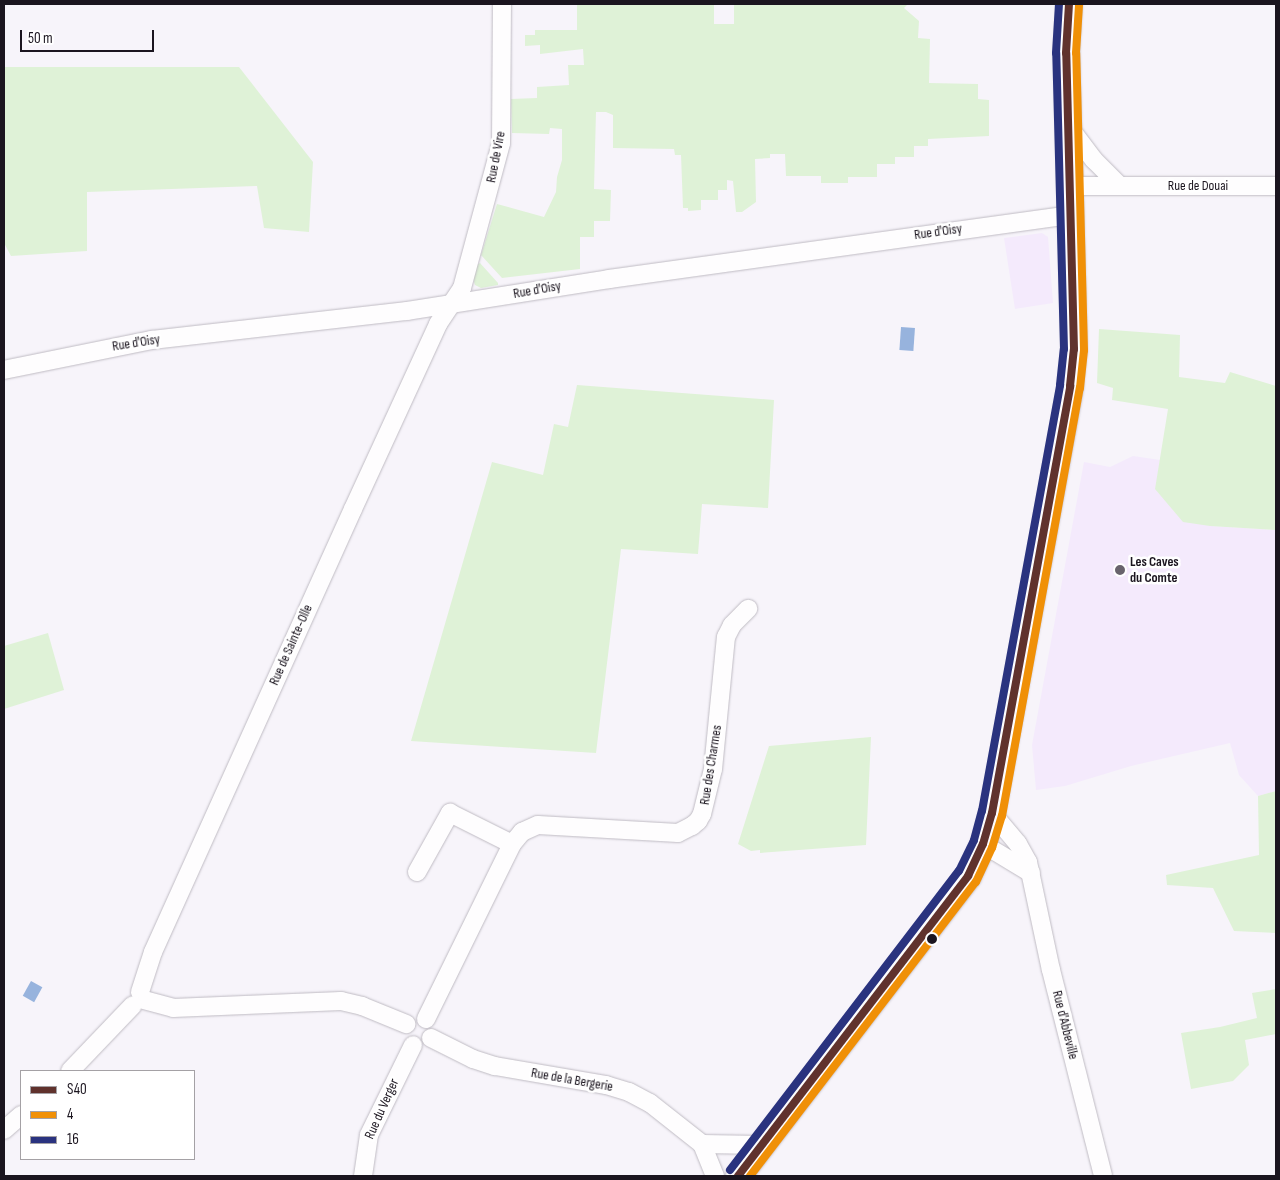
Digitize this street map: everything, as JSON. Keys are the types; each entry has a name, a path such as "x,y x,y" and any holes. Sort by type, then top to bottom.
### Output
{"main road":[{"path":"738,1176 968,876 982,844 992,813 1070,386 1074,349 1072,215 1066,53 1069,4"}],"street":[{"name":"Rue de Vire","path":"452,304 462,288 501,143 502,4"},
{"path":"1069,127 1094,160 1119,185"},
{"name":"Rue de Douai","path":"1071,186 1276,186"},
{"name":"Rue d'Oisy","path":"4,370 152,340 214,335 452,304 593,281 1072,215"},
{"name":"Rue de Sainte-Olle","path":"71,1070 139,999 153,952 300,625 438,324 452,304"},
{"name":"Rue des Charmes","path":"426,1019 512,844 522,832 538,825 678,832 698,821 702,814 713,769 726,637 732,625 748,609"},
{"path":"417,872 450,813 512,844"},
{"name":"Rue d'Abbeville","path":"992,813 1018,844 1028,862 1051,970 1103,1176"},
{"path":"982,844 1031,873"},
{"path":"139,999 174,1008 342,1002 362,1006 406,1024"},
{"path":"414,1017 426,1019 433,1030 431,1038 426,1044 413,1045 404,1036 406,1024 414,1017"},
{"name":"Rue de la Bergerie","path":"431,1038 473,1059 495,1066 606,1085 629,1092 650,1103 702,1144"},
{"name":"Rue du Verger","path":"363,1176 366,1148 371,1129 413,1045"},
{"path":"4,1130 20,1116"},
{"path":"714,1176 702,1144 762,1145"}],"shaded area":[{"path":"1042,233 1048,237 1053,303 1015,309 1004,238"},
{"path":"1133,456 1160,460 1156,489 1210,526 1276,530 1276,791 1258,796 1239,775 1230,743 1131,766 1065,786 1036,790 1032,745 1084,462 1110,467"}],"green space":[{"path":"577,4 714,4 714,24 734,24 734,4 908,4 904,8 919,21 918,38 930,39 929,83 978,84 978,99 989,100 989,136 928,139 928,146 914,146 914,157 895,157 895,164 877,164 877,177 848,177 848,183 821,183 821,176 786,176 785,154 770,154 770,158 755,159 756,202 742,212 736,212 733,181 727,180 727,190 718,190 718,200 701,200 701,210 688,211 688,208 683,208 681,155 675,155 674,149 613,148 613,115 606,112 596,112 594,189 611,190 610,221 594,221 594,237 580,237 580,269 502,278 481,255 497,204 544,217 556,192 557,177 562,160 562,129 550,128 549,134 512,133 511,99 537,98 537,87 569,85 568,65 584,65 583,49 540,54 540,45 525,46 525,35 535,35 535,30 577,30"},
{"path":"4,67 239,67 313,162 309,232 264,228 257,186 87,192 87,251 11,256 4,243"},
{"path":"480,263 498,285 481,288 475,285 473,279 477,265"},
{"path":"1099,329 1180,335 1179,377 1225,383 1230,372 1276,386 1276,530 1210,526 1183,522 1155,489 1168,409 1112,400 1113,388 1097,383"},
{"path":"577,385 774,400 768,508 702,504 698,554 621,549 596,753 411,741 492,462 543,475 554,424 568,427"},
{"path":"48,633 64,690 4,709 4,646"},
{"path":"871,737 866,845 760,853 760,850 751,851 738,844 769,746"},
{"path":"1276,791 1276,933 1234,931 1213,888 1167,885 1166,875 1259,855 1258,796"},
{"path":"1276,989 1276,1034 1245,1040 1249,1065 1233,1081 1191,1089 1181,1033 1220,1027 1257,1018 1252,993"}],"water":[{"path":"901,327 915,328 913,351 899,350"},
{"path":"31,981 42,987 34,1002 23,996"}],"transit line":[{"name":"16","path":"730,1170 959,871 974,840 982,811 1060,385 1064,349 1056,53 1059,4"},
{"name":"S40","path":"738,1176 968,876 983,844 992,813 1070,386 1074,349 1066,53 1069,4"},
{"name":"4","path":"750,1176 976,882 992,848 1002,816 1080,388 1084,350 1076,53 1079,5"}],"place":[{"name":"Les Caves du Comte","path":"1120,570"}]}
